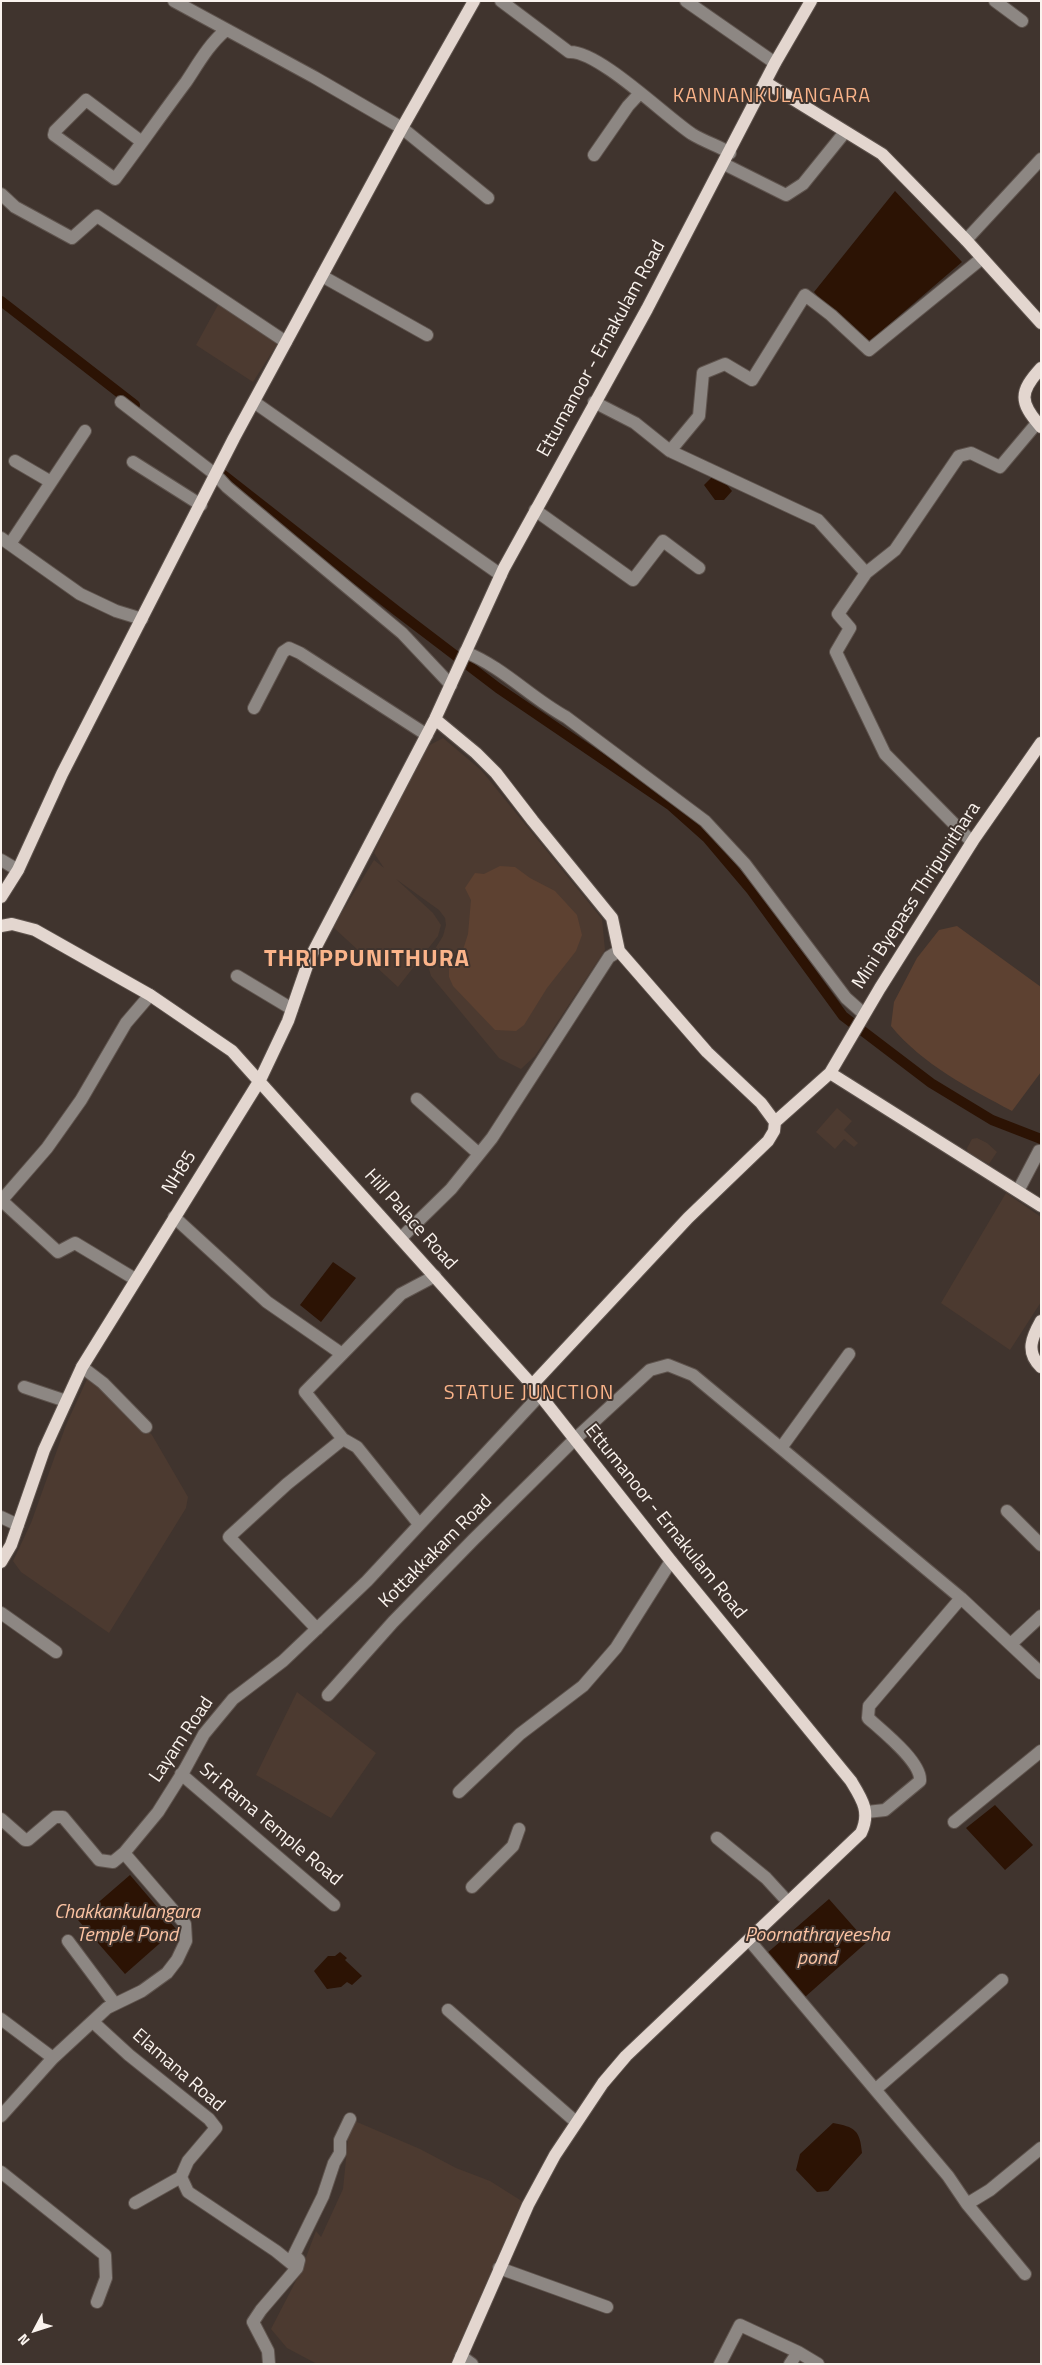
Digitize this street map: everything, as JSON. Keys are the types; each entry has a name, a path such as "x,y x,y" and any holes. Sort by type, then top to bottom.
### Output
{"main road":[{"path":"1,897 18,870 62,774 254,402 402,128 474,1"},
{"name":"Ettumanoor - Ernakulam Road","path":"260,1080 274,1053 292,1009 309,960 435,719 501,575 810,1"},
{"path":"766,82 882,154 966,240 981,259 1041,323"},
{"path":"1039,425 1030,414 1024,402 1024,391 1027,384 1041,368"},
{"path":"435,719 476,753 496,773 612,918 619,951 707,1052 761,1102 775,1122 774,1131 768,1141 688,1218 532,1385"},
{"name":"Mini Byepass Thripunithara","path":"775,1122 830,1073 972,842 1041,743"},
{"path":"1,926 12,924 35,930 150,995 232,1051 260,1080"},
{"path":"830,1073 1041,1206"},
{"name":"NH85","path":"1,1562 18,1525 44,1450 82,1367 260,1080"},
{"name":"Hill Palace Road","path":"260,1080 532,1385"},
{"path":"1041,1321 1033,1337 1031,1351 1041,1367"},
{"name":"Ettumanoor - Ernakulam Road","path":"532,1385 671,1561 851,1781 863,1800 867,1812"},
{"path":"460,2360 528,2205 555,2155 602,2083 626,2056 861,1833 866,1823 867,1812"}],"street":[{"path":"174,1 314,77 402,128 488,198"},
{"path":"501,1 569,52 579,51 627,82 690,132 786,195 803,184 845,132"},
{"path":"686,1 775,63"},
{"path":"995,1 1022,20"},
{"path":"142,142 86,100 54,134 115,179 142,142 218,37 226,30"},
{"path":"594,155 628,106 640,94"},
{"path":"966,240 1041,159"},
{"path":"1,194 15,207 72,238 97,216 286,342"},
{"path":"670,451 699,416 703,372 725,364 752,380 805,295 831,315 869,350 981,259"},
{"path":"322,276 428,335"},
{"path":"121,402 216,475 227,487 402,633 451,685"},
{"path":"254,402 501,575"},
{"path":"594,402 635,423 670,451 818,520 866,573"},
{"path":"972,842 885,754 836,652 850,628 838,614 866,573 895,550 959,456 971,452 1000,467 1039,425"},
{"path":"84,431 51,482 6,541 63,584 80,594 116,611 142,619"},
{"path":"15,460 51,482"},
{"path":"133,462 201,505"},
{"path":"535,510 633,580 663,541 699,568"},
{"path":"254,708 283,652 289,648 300,652 427,735"},
{"path":"465,652 482,658 498,669 545,706 566,717 705,821 745,864 846,998 864,1016"},
{"path":"1,860 18,870"},
{"path":"401,1238 451,1189 492,1138 609,957 619,951"},
{"path":"237,976 292,1009"},
{"path":"135,1279 76,1242 58,1252 2,1201 47,1148 81,1100 126,1023 150,995"},
{"path":"417,1099 479,1154"},
{"path":"1018,1191 1039,1151 1041,1152"},
{"path":"174,1217 267,1302 342,1354"},
{"path":"419,1524 357,1448 343,1440 305,1392 401,1294 435,1276"},
{"path":"781,1448 849,1354"},
{"name":"Kottakkakam Road","path":"328,1695 393,1622 575,1439 650,1370 668,1365 693,1374 961,1598 1012,1643 1041,1672"},
{"path":"82,1367 103,1383 146,1427"},
{"path":"24,1387 66,1401"},
{"name":"Layam Road","path":"124,1853 158,1812 204,1734 233,1699 283,1661 367,1581 540,1395"},
{"path":"317,1629 229,1536 287,1484 343,1440"},
{"path":"1007,1511 1041,1544"},
{"path":"1,1517 18,1525"},
{"path":"459,1792 520,1734 584,1686 616,1648 671,1561"},
{"path":"867,1812 884,1810 920,1781 921,1776 911,1759 868,1718 869,1706 961,1598"},
{"path":"1,1613 56,1652"},
{"path":"1012,1643 1041,1616"},
{"path":"954,1822 1041,1751"},
{"name":"Sri Rama Temple Road","path":"182,1774 334,1904"},
{"path":"1,1819 25,1840 28,1840 56,1817 63,1817 99,1860 113,1862 124,1853 184,1924 186,1941 177,1960 167,1973 142,1991 107,2008 53,2058 1,2116"},
{"path":"472,1887 512,1846 520,1828"},
{"path":"717,1838 766,1878 788,1902"},
{"path":"749,1940 948,2176 967,2204 1025,2274"},
{"path":"68,1942 115,2004"},
{"path":"876,2089 1002,1980"},
{"path":"448,2010 576,2122"},
{"path":"1,2019 53,2058"},
{"name":"Elamana Road","path":"93,2022 129,2055 209,2118 216,2128 188,2161 181,2177"},
{"path":"269,2364 268,2351 253,2322 296,2268 299,2260 294,2255 323,2196 334,2163 340,2153 340,2140 350,2119"},
{"path":"967,2204 990,2190 1041,2148"},
{"path":"1,2172 105,2255 106,2278 97,2302"},
{"path":"134,2203 181,2177 188,2192 276,2251 296,2268"},
{"path":"499,2268 607,2307"},
{"path":"720,2364 740,2326 798,2352 818,2364"},
{"path":"790,2364 798,2352"},
{"path":"460,2360 472,2364"}],"shaded area":[{"path":"223,296 283,335 253,382 196,345"},
{"path":"443,738 481,770 602,919 605,950 535,1056 521,1069 499,1058 431,976 427,962 443,936 446,925 445,918 439,910 396,879 433,913 441,925 438,936 398,987 333,927 374,860 384,868 374,853 414,770 428,746"},
{"path":"500,866 515,867 530,878 555,891 577,915 582,935 576,951 547,988 524,1025 516,1031 495,1030 453,986 449,977 449,968 460,959 468,934 471,900 465,888 475,873 484,874"},
{"path":"957,926 1041,987 1041,1072 1012,1111 963,1084 932,1064 891,1026 894,1002 917,958 939,930"},
{"path":"837,1108 852,1121 844,1130 858,1143 854,1147 844,1139 835,1149 816,1132"},
{"path":"977,1138 987,1143 997,1152 989,1164 968,1153 967,1148 972,1139"},
{"path":"1006,1193 1041,1217 1041,1302 1010,1350 941,1303"},
{"path":"88,1377 119,1402 152,1435 188,1497 186,1508 109,1633 21,1572 13,1561 31,1523 66,1425"},
{"path":"297,1692 376,1753 331,1818 256,1775"},
{"path":"350,2119 420,2149 456,2168 490,2181 528,2205 458,2364 317,2364 287,2348 271,2329 300,2273 316,2231 321,2237 343,2189"}],"water":[{"path":"895,191 962,262 864,346 814,292"},
{"path":"712,477 722,479 732,491 724,500 715,500 704,485"},
{"path":"333,1262 356,1278 321,1322 300,1305"},
{"path":"995,1805 1033,1845 1005,1870 966,1828"},
{"name":"Chakkankulangara Temple Pond","path":"130,1875 176,1929 125,1974 78,1920"},
{"name":"Poornathrayeesha pond","path":"829,1899 867,1942 805,1997 766,1954"},
{"path":"340,1952 347,1958 345,1960 362,1976 352,1985 347,1982 341,1987 327,1989 314,1971 328,1956 335,1956"},
{"path":"833,2123 847,2126 858,2134 862,2153 828,2191 817,2192 796,2170 800,2154"}],"waterway":[{"path":"1,301 135,405"},
{"path":"217,470 498,688 670,805 707,838 751,890 843,1016 931,1083 992,1120 1041,1139"}],"district":[{"name":"KANNANKULANGARA","path":"772,97"},
{"name":"THRIPPUNITHURA","path":"367,960"},
{"name":"STATUE JUNCTION","path":"529,1394"}]}
